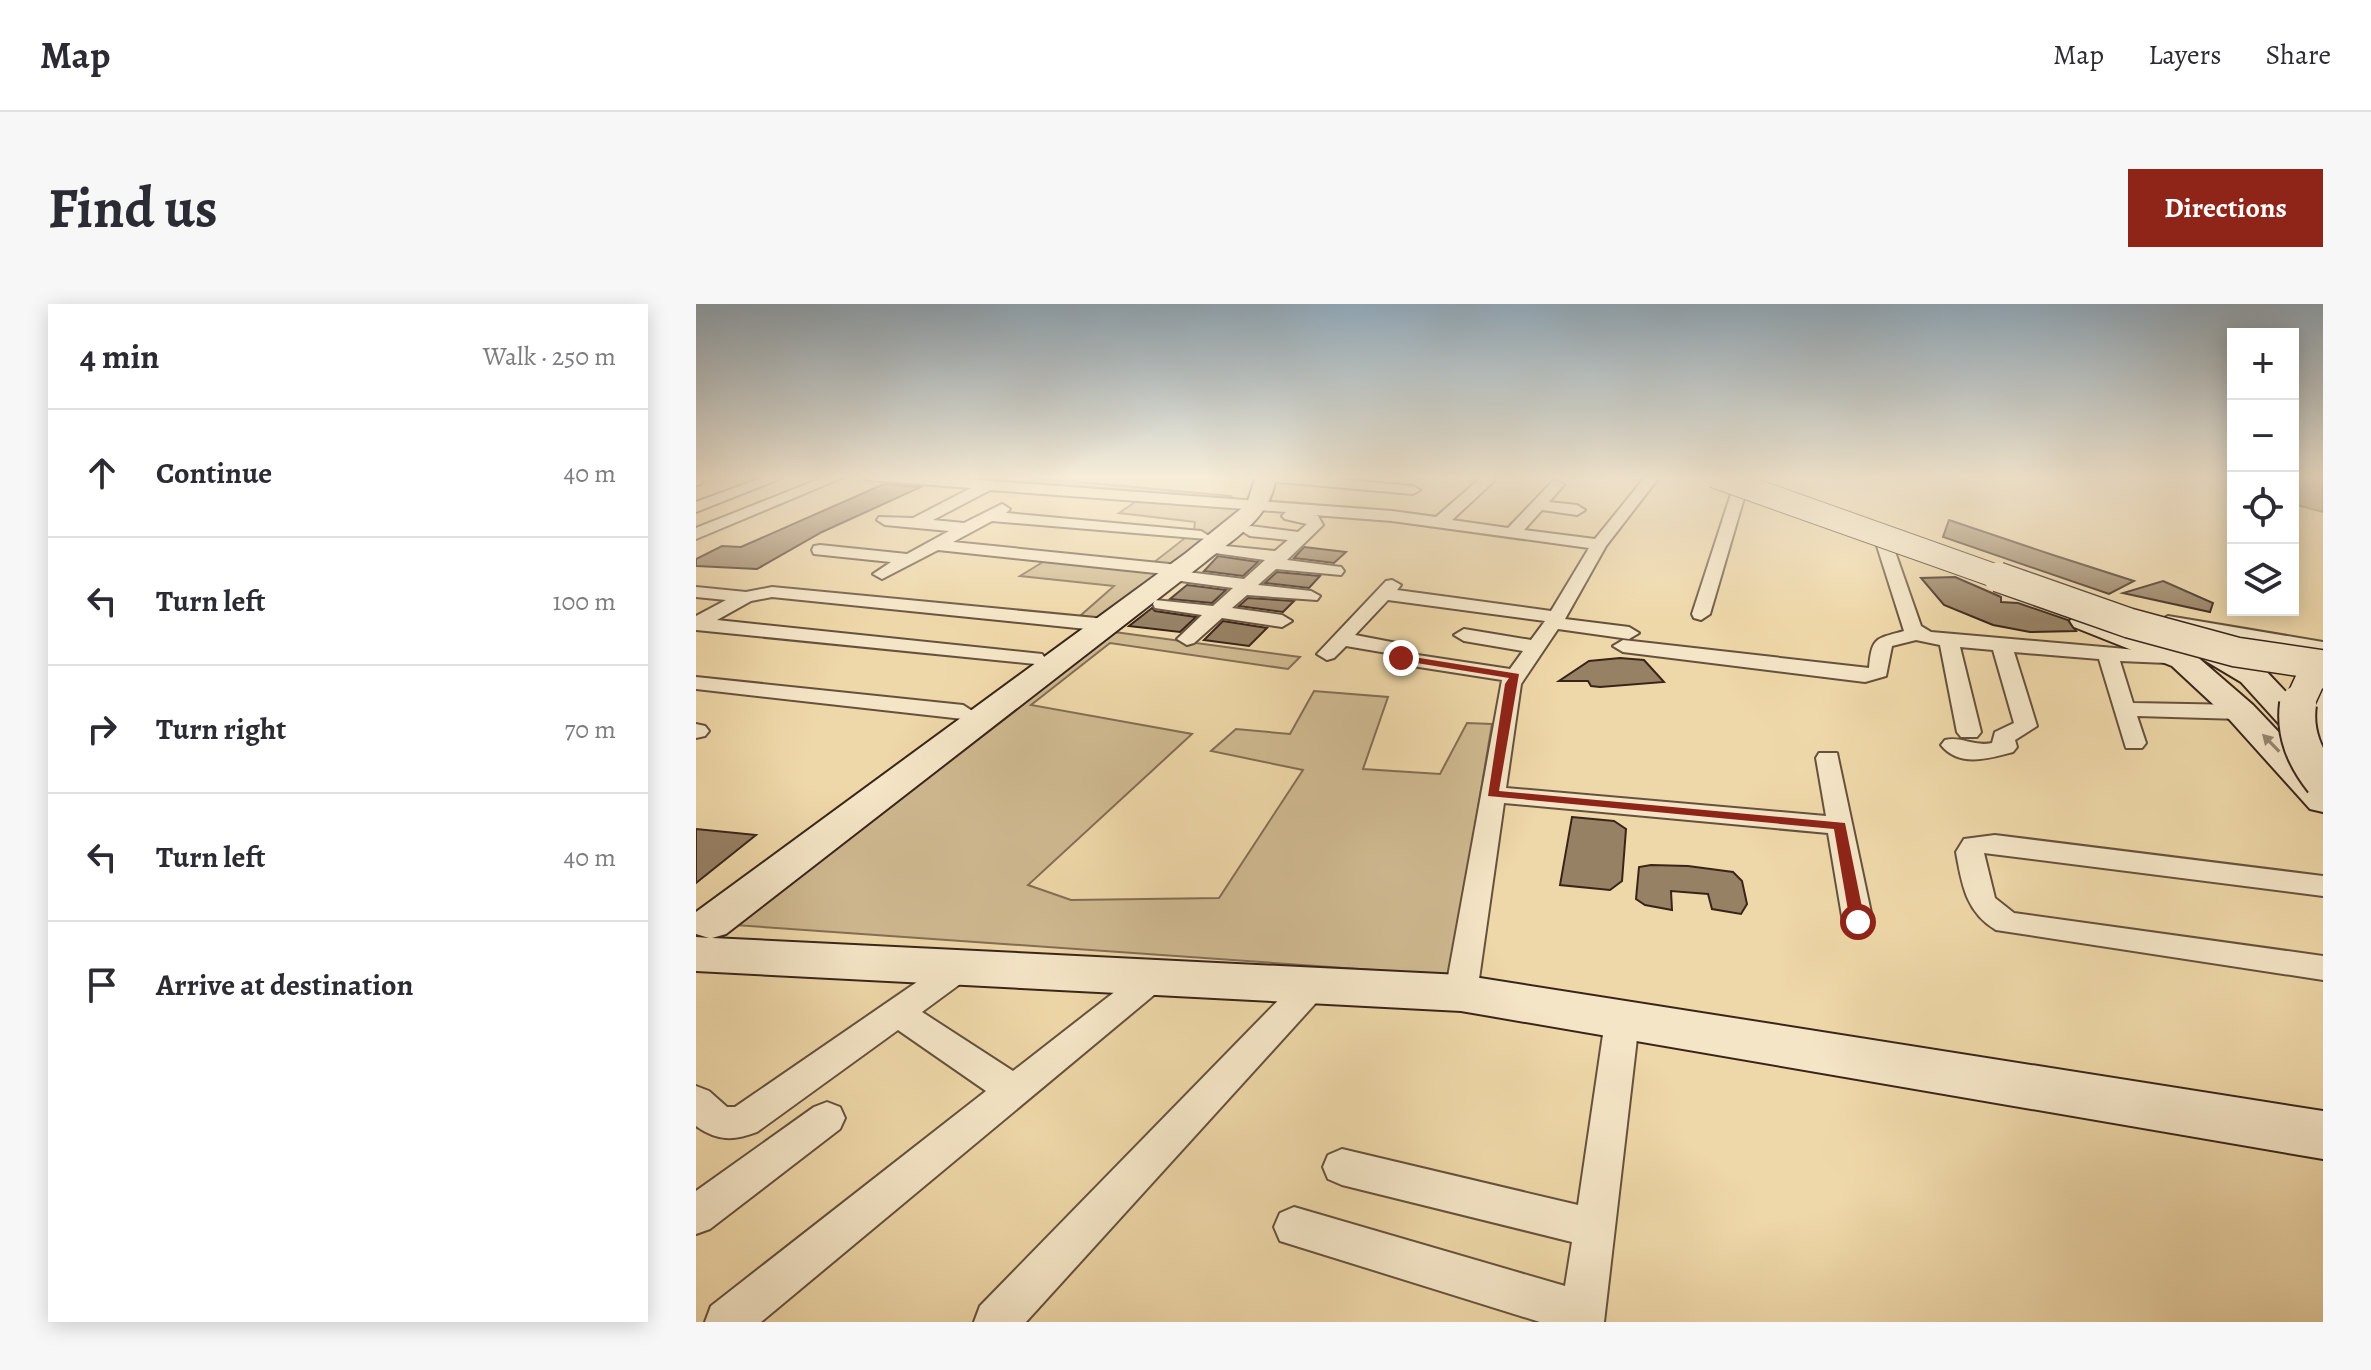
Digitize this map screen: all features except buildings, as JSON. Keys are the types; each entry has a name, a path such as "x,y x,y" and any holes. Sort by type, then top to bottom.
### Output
{"main road":[{"path":"1168,579 1228,524"},
{"path":"699,931 963,712 1035,658 1168,579 1230,524"},
{"path":"1833,524 2183,660 2241,712 2323,801"},
{"path":"1848,524 2129,623 2236,652 2323,667"},
{"path":"1860,524 2152,626 2245,647 2323,648"},
{"path":"1860,524 2137,617 2225,658 2252,675 2323,750"},
{"path":"699,931 1095,623"},
{"path":"2323,667 2309,679 2302,691 2296,716 2306,756 2323,781"},
{"path":"2323,694 2314,717 2323,750"},
{"path":"699,931 960,968 1461,993 2323,1135"}],"street":[{"path":"696,534 722,524"},
{"path":"920,524 967,528"},
{"path":"882,574 975,524"},
{"path":"1051,524 1211,543 1335,571"},
{"path":"1187,639 1315,524"},
{"path":"1451,524 1599,545"},
{"path":"1513,532 1521,524"},
{"path":"1461,993 1510,684 1616,524"},
{"path":"1701,614 1723,524"},
{"path":"935,545 1311,596"},
{"path":"1885,546 1912,629 1917,634"},
{"path":"820,550 909,559"},
{"path":"1168,579 1218,612 1282,621"},
{"path":"1515,676 1406,659 1390,647 1334,647 1388,589 1554,620 1626,640 1865,676 1879,672 1881,646 1885,642 1917,634 1949,641 2183,660"},
{"path":"696,592 746,597 772,592 1095,623"},
{"path":"696,624 746,597"},
{"path":"2137,617 2323,648"},
{"path":"696,624 1035,658"},
{"path":"1464,635 1536,647"},
{"path":"1949,641 1961,739 1973,754 2005,747 2003,737 2026,726 2002,645"},
{"path":"2108,654 2134,743"},
{"path":"696,683 963,712"},
{"path":"2124,709 2241,712"},
{"path":"1828,758 1858,922"},
{"path":"1493,794 1840,826"},
{"path":"2323,886 1995,844 1974,845 1970,852 1981,902 1994,917 2007,923 2323,968"},
{"path":"696,1102 721,1123 732,1125 744,1121 960,968"},
{"path":"727,1322 1155,977"},
{"path":"996,1322 1313,985"},
{"path":"897,1012 1014,1091"},
{"path":"1294,1227 1582,1318 1622,1021"},
{"path":"696,1215 827,1118"},
{"path":"1342,1167 1594,1228"}],"shaded area":[{"path":"1195,524 1250,524 1120,626 1081,615 1114,586 1020,576 1056,554 1153,563 1194,531"},
{"path":"1107,631 1300,657 1288,669 1110,643 1031,705 1192,734 1028,885 1071,900 1219,898 1303,770 1211,751 1236,729 1290,734 1314,691 1388,697 1363,769 1440,774 1467,723 1492,724 1449,982 1402,972 734,925"}],"route":[{"path":"1401,658 1515,676 1510,684 1493,794 1840,826 1858,922"}]}
